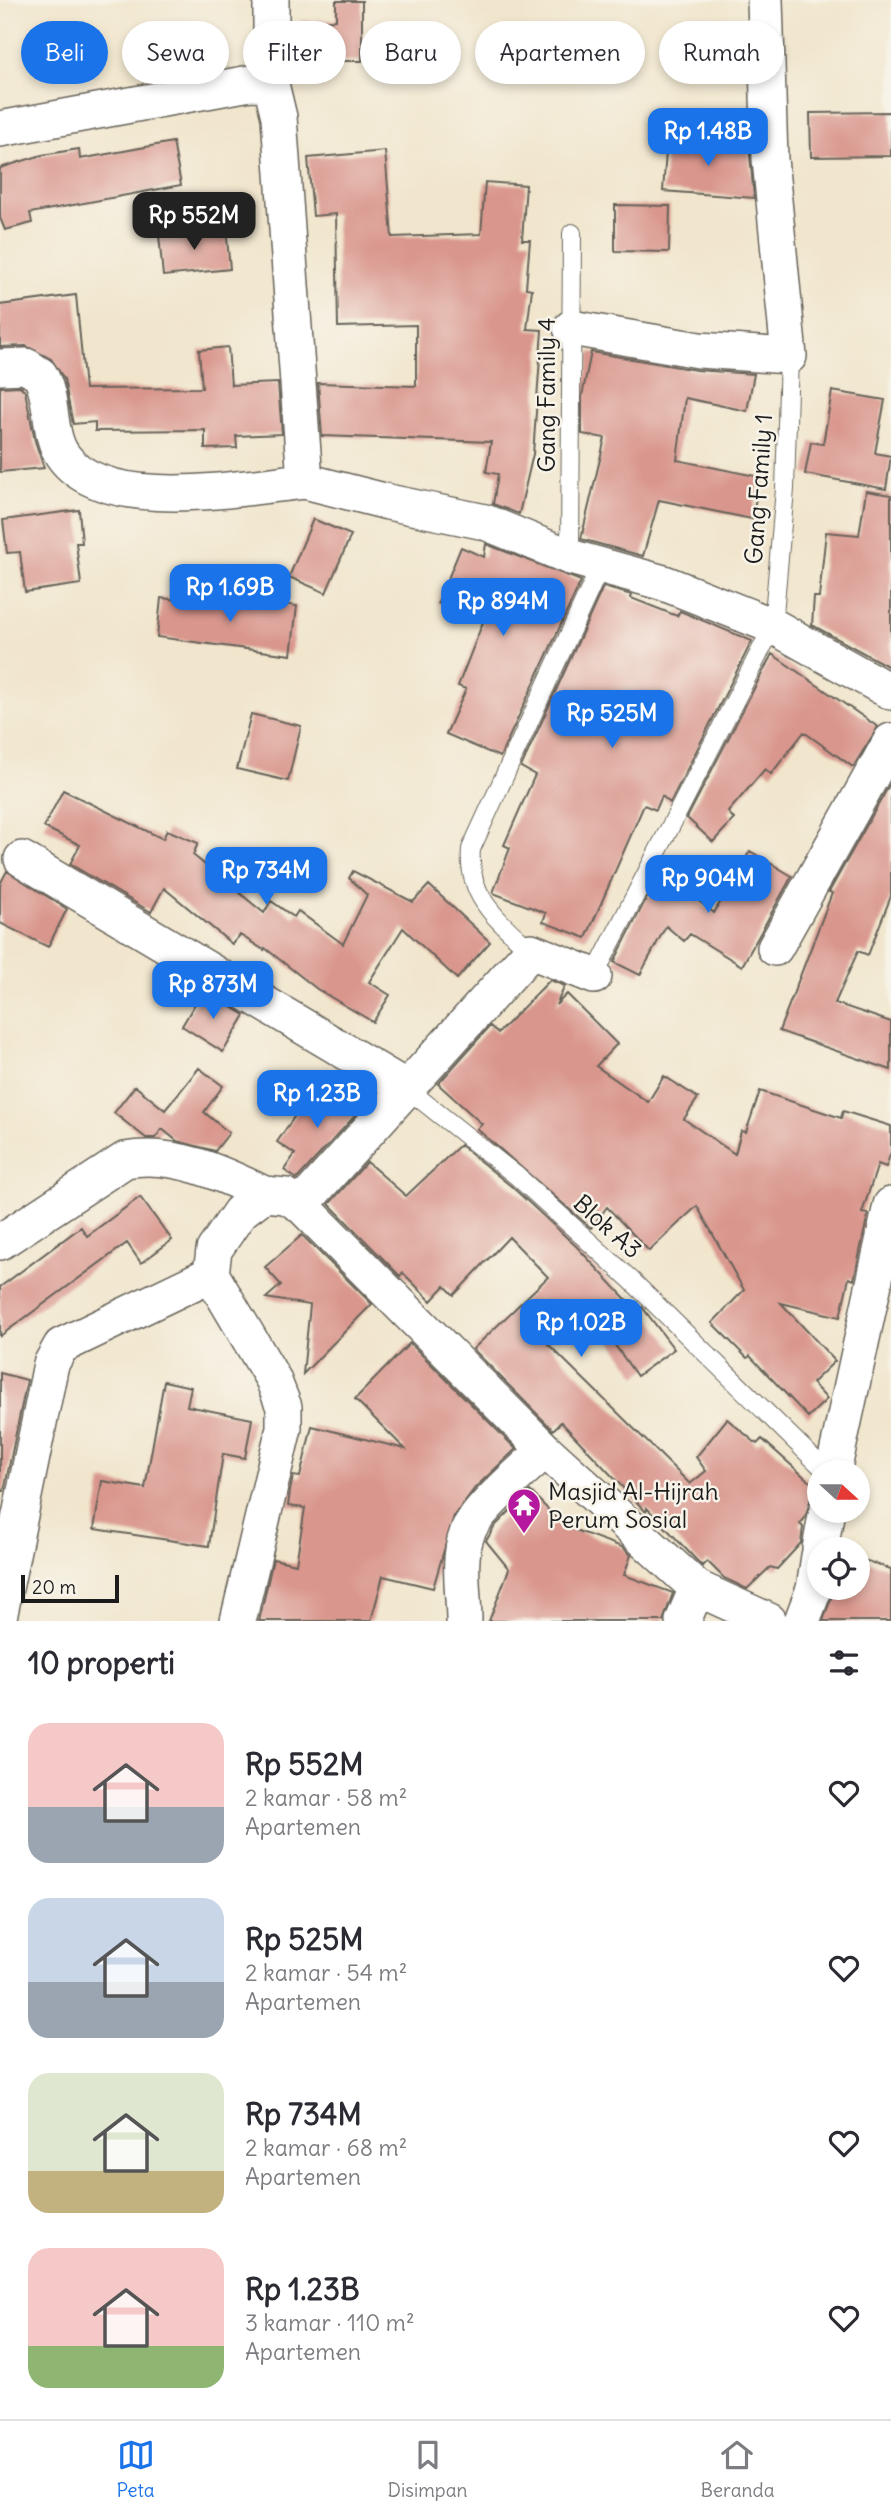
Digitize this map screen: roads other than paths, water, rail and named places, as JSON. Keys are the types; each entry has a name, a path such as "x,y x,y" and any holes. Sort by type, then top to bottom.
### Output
{"street":[{"path":"271,0 271,21"},
{"path":"571,328 699,350 789,356 770,159 765,0"},
{"path":"0,129 245,84"},
{"path":"271,84 279,117 305,481"},
{"path":"0,367 26,366 40,375 58,447 71,466 94,480 137,492 214,491 305,481 485,522 586,561 664,583 773,626 891,692"},
{"path":"775,948 891,741"},
{"path":"22,859 405,1087"},
{"path":"302,1205 351,1153 405,1087 531,951 594,976"},
{"path":"0,1242 125,1160 161,1157 219,1172 264,1194 286,1196 302,1205 545,1450 697,1588 769,1621"},
{"path":"238,1621 284,1428 284,1407 274,1379 211,1274 214,1250 240,1212 264,1194"},
{"path":"836,1460 891,1205"},
{"path":"0,1614 51,1364 61,1346 211,1274"},
{"path":"464,1621 463,1550 467,1531 477,1517 545,1450"},
{"path":"683,1621 697,1588"},
{"path":"802,1621 810,1600"}],"lane":[{"name":"Gang Family 4","path":"572,233 571,328 586,561"},
{"name":"Gang Family 1","path":"773,626 785,489 789,356"},
{"path":"531,951 491,914 472,882 471,849 586,561"},
{"path":"594,976 773,626"},
{"name":"Blok A3","path":"405,1087 517,1177 600,1252 815,1460"}],"place":[{"name":"Masjid Al-Hijrah Perum Sosial","path":"524,1535"}]}
